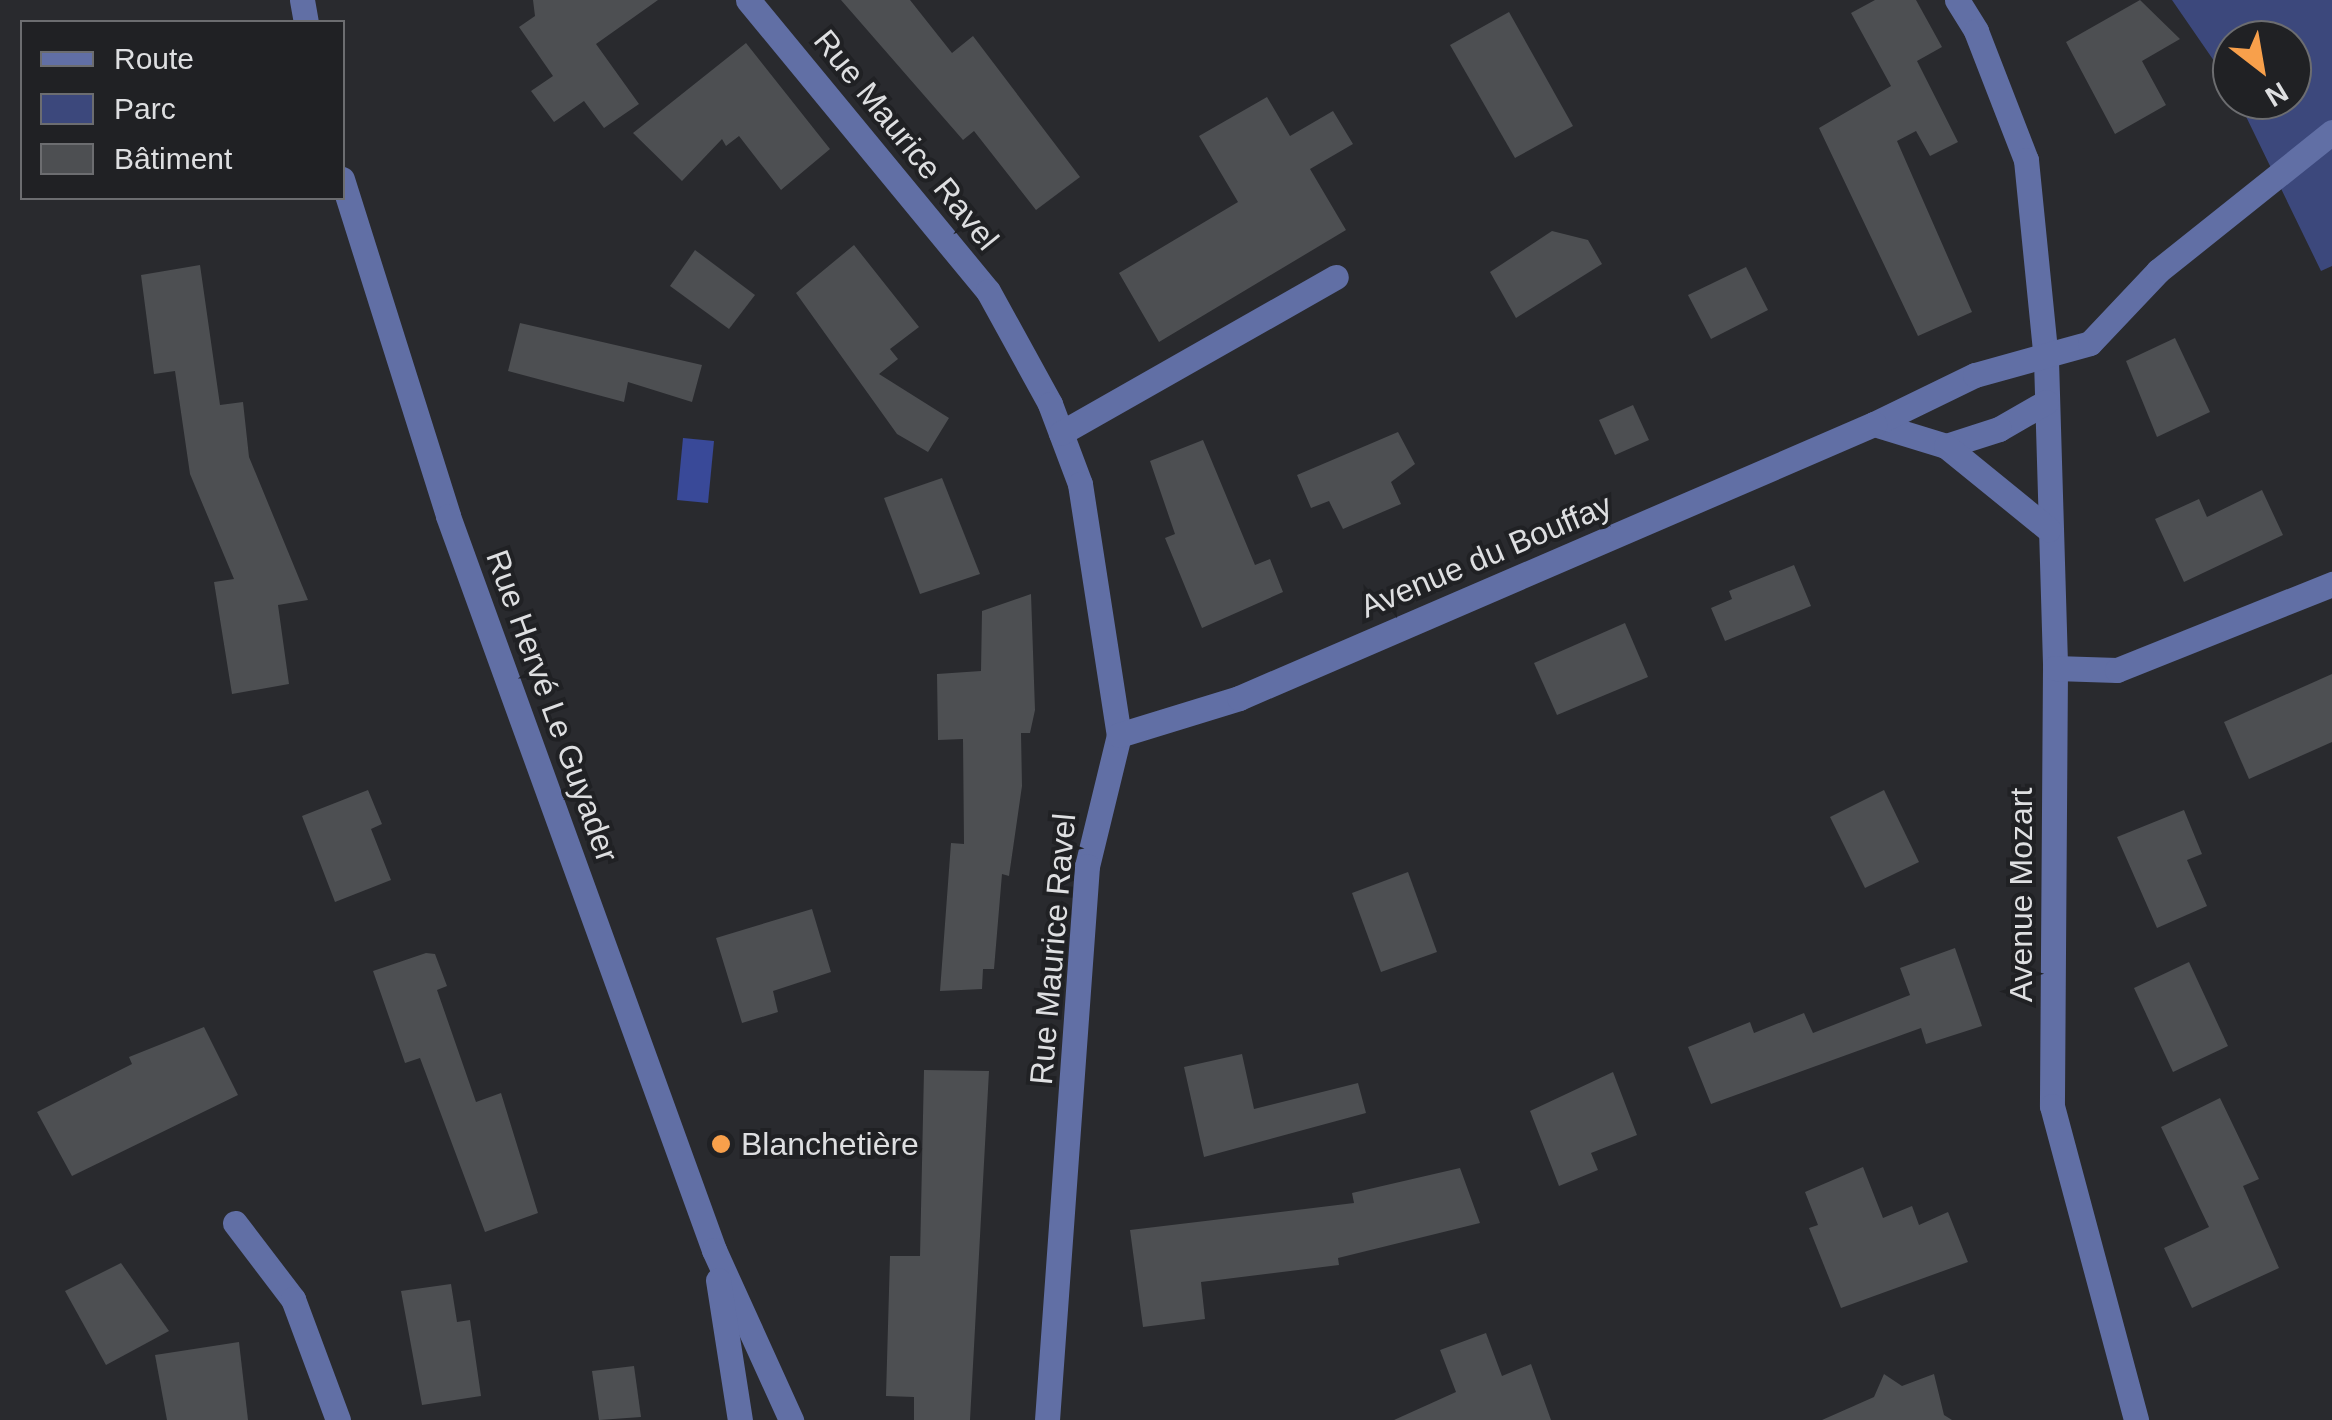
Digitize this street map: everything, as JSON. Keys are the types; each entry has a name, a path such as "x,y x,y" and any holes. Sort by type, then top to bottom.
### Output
{"street":[{"name":"Rue Maurice Ravel","path":"748,0 988,291 1061,432 1080,484 1119,736 1087,866 1047,1420"},
{"name":"Avenue Mozart","path":"1957,0 1976,31 2026,160 2046,360 2055,668 2052,1106 2136,1420"},
{"name":"Avenue du Bouffay","path":"1119,736 1239,698 1874,424 1975,374 2046,360 2090,343 2158,271 2332,132"},
{"name":"Rue Hervé Le Guyader","path":"345,189 448,516 714,1250 791,1420"},
{"path":"1061,432 1336,277"},
{"path":"1946,446 1999,429 2046,402"},
{"path":"1874,424 1946,446 2048,529"},
{"path":"2055,668 2117,670 2332,584"},
{"path":"235,1223 294,1299 338,1420"},
{"name":"Rue Hervé Le Guyader","path":"714,1250 740,1420"}],"green space":[{"path":"2172,0 2332,0 2332,266 2321,271 2248,120 2312,120 2312,20 2212,20 2212,58"}],"shaded area":[{"path":"683,438 714,441 708,503 677,500"}],"building":[{"path":"533,0 658,0 596,44 639,104 604,128 584,101 554,122 531,91 553,76 519,27 535,16"},
{"path":"841,0 910,0 952,53 973,36 1080,177 1036,210 974,131 963,140"},
{"path":"1875,0 1916,0 1942,47 1917,61 1958,142 1930,156 1916,131 1897,141 1972,312 1918,336 1819,128 1891,86 1851,13"},
{"path":"2140,0 2180,39 2142,61 2166,105 2115,134 2066,42"},
{"path":"1509,12 1573,126 1515,158 1450,45"},
{"path":"746,43 830,149 781,190 739,136 726,146 722,139 682,181 633,133"},
{"path":"1267,97 1290,136 1333,111 1353,144 1310,169 1346,230 1159,342 1119,273 1238,202 1199,136"},
{"path":"1552,231 1588,240 1602,264 1516,318 1490,272"},
{"path":"854,245 919,327 890,349 898,359 879,374 949,418 928,452 897,434 796,293"},
{"path":"695,250 755,295 729,329 670,286"},
{"path":"200,265 220,405 243,402 249,457 308,600 278,605 289,684 232,694 214,582 234,579 190,474 175,371 154,374 141,275"},
{"path":"1746,267 1768,310 1711,339 1688,295"},
{"path":"520,323 702,365 692,402 628,382 624,402 508,371"},
{"path":"2175,338 2210,412 2157,437 2126,361"},
{"path":"1633,405 1649,440 1615,455 1599,420"},
{"path":"1398,432 1415,464 1391,482 1401,504 1343,529 1329,501 1311,508 1297,475"},
{"path":"1203,440 1255,565 1270,559 1283,592 1202,628 1165,538 1175,534 1150,461"},
{"path":"942,478 980,574 920,594 884,498"},
{"path":"2262,490 2283,535 2184,582 2155,519 2199,499 2207,517"},
{"path":"1794,565 1811,606 1725,641 1711,608 1732,599 1729,591"},
{"path":"1031,594 1035,710 1030,733 1021,733 1022,786 1009,876 1002,874 994,969 983,969 982,989 940,991 951,843 964,844 963,739 938,740 937,674 981,671 982,611"},
{"path":"1625,623 1648,677 1557,715 1534,663"},
{"path":"2332,674 2332,742 2249,779 2224,722"},
{"path":"368,790 382,824 371,829 391,880 335,902 302,816"},
{"path":"1884,790 1919,862 1865,888 1830,817"},
{"path":"2184,810 2202,854 2187,860 2207,906 2157,928 2117,837"},
{"path":"1408,872 1437,952 1381,972 1352,893"},
{"path":"812,909 831,972 773,991 778,1012 742,1023 716,938"},
{"path":"1955,948 1982,1026 1926,1044 1921,1028 1711,1104 1688,1047 1750,1022 1754,1033 1804,1013 1813,1033 1910,995 1900,968"},
{"path":"426,953 435,954 447,986 437,990 476,1102 501,1093 538,1213 485,1232 420,1058 405,1063 373,971"},
{"path":"2189,962 2228,1046 2173,1072 2134,988"},
{"path":"204,1027 238,1095 72,1176 37,1112 132,1064 129,1057"},
{"path":"1242,1054 1254,1109 1358,1083 1366,1113 1204,1157 1184,1067"},
{"path":"924,1070 989,1071 970,1420 914,1420 914,1397 886,1396 890,1256 920,1256"},
{"path":"1613,1072 1637,1135 1591,1153 1598,1170 1559,1186 1530,1111"},
{"path":"2220,1098 2259,1179 2243,1186 2279,1268 2192,1308 2164,1248 2209,1227 2161,1127"},
{"path":"1863,1167 1883,1218 1912,1206 1919,1225 1948,1212 1968,1262 1841,1308 1809,1228 1818,1225 1805,1192"},
{"path":"1460,1168 1480,1223 1338,1258 1339,1265 1201,1282 1205,1319 1143,1327 1130,1230 1354,1203 1352,1193"},
{"path":"121,1263 169,1331 106,1365 65,1291"},
{"path":"451,1284 457,1322 470,1320 481,1396 422,1405 401,1291"},
{"path":"1486,1333 1502,1376 1531,1364 1551,1420 1394,1420 1456,1392 1440,1350"},
{"path":"239,1342 248,1420 167,1420 155,1355"},
{"path":"634,1366 641,1417 599,1420 592,1371"},
{"path":"1884,1374 1902,1386 1934,1374 1944,1415 1952,1420 1822,1420 1874,1397"}],"place":[{"name":"Blanchetière","path":"721,1144"}]}
